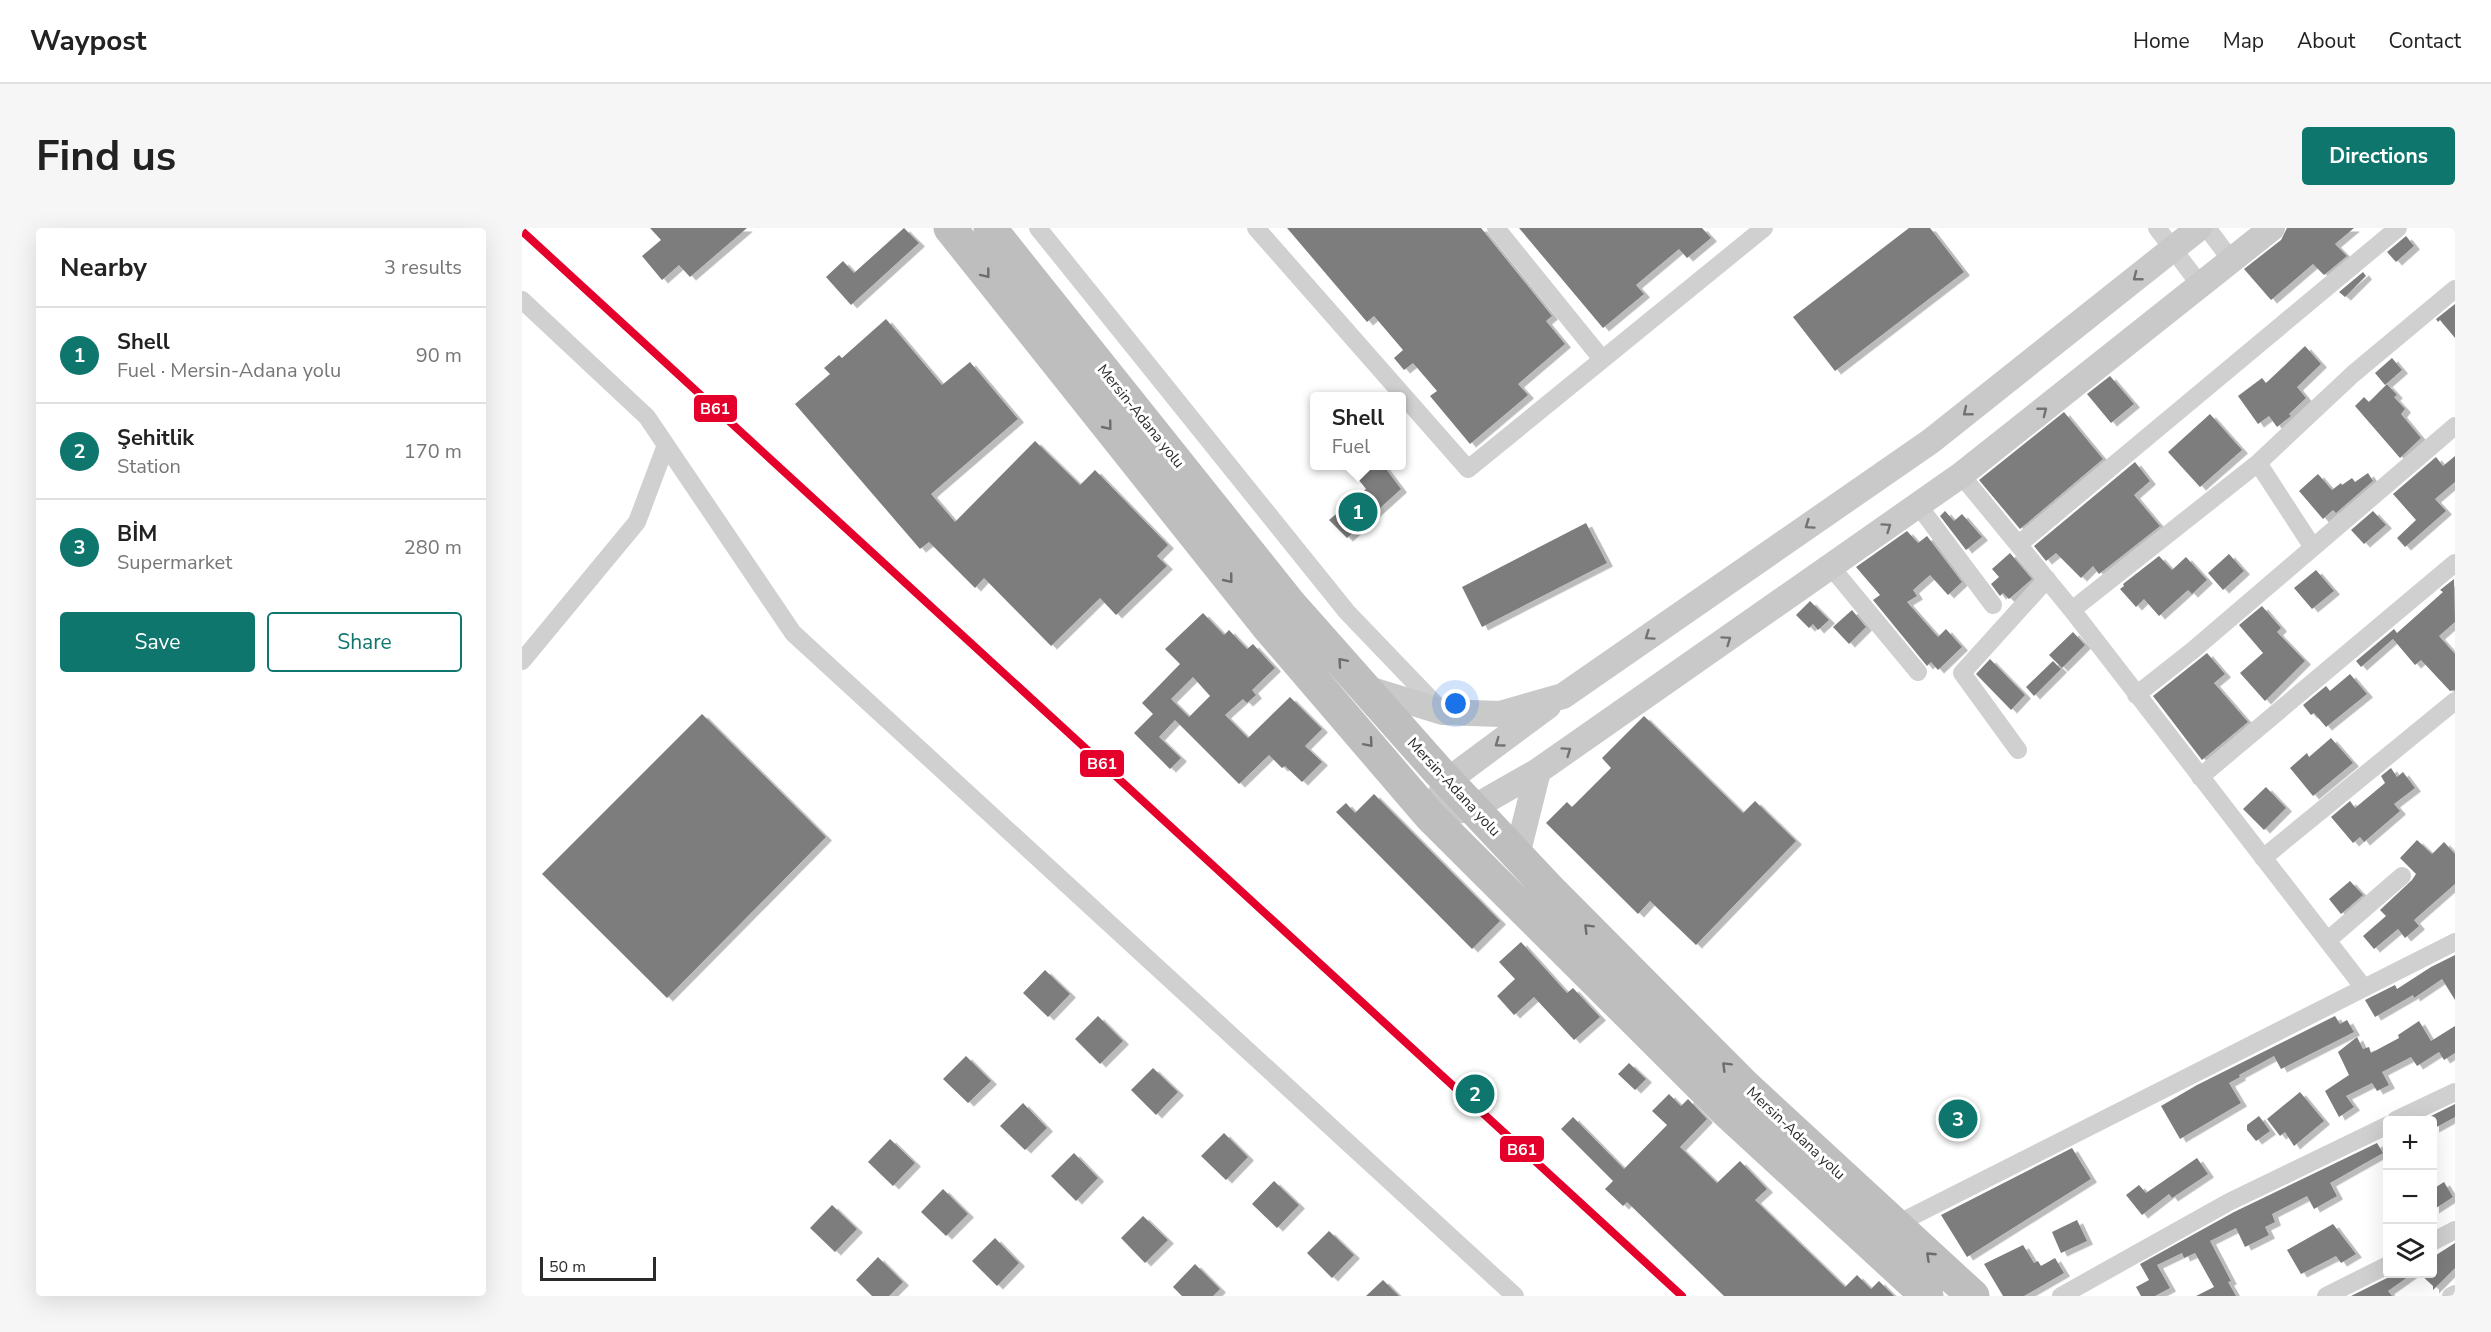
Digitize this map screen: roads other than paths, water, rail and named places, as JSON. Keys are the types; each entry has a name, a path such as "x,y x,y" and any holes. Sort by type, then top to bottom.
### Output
{"highway":[{"name":"Mersin-Adana yolu","path":"950,228 1267,626 1430,816 1725,1111 1927,1296"},
{"name":"Mersin-Adana yolu","path":"990,228 1291,605 1447,781 1745,1086 1973,1296"}],"main road":[{"path":"1430,816 1447,781 1563,696 1931,441 2199,228"},
{"path":"1430,816 1473,808 1538,771 1831,567 1961,475 2272,228"},
{"path":"1365,688 1443,712 1500,714 1563,696"},
{"path":"1517,855 1538,771"}],"street":[{"path":"1038,228 1347,612 1443,712"},
{"path":"1256,228 1400,392"},
{"path":"1496,228 1602,359"},
{"path":"1406,399 1468,469 1602,359 1742,234 1764,228"},
{"path":"2157,228 2201,286"},
{"path":"2207,228 2232,261"},
{"path":"2019,544 2398,228"},
{"path":"2072,610 2258,463 2353,374 2455,289"},
{"path":"522,300 647,417 793,633 1515,1296"},
{"path":"2136,695 2192,651 2455,426"},
{"path":"522,661 637,522 666,445"},
{"path":"2258,463 2312,546"},
{"path":"1961,475 2072,610 2364,988"},
{"path":"1918,505 1993,605"},
{"path":"2200,777 2455,563"},
{"path":"1831,567 1918,672"},
{"path":"2018,750 1962,673 2047,579"},
{"path":"2263,858 2455,700"},
{"path":"2328,940 2402,876"},
{"path":"1895,1225 2455,942"},
{"path":"2404,1116 2455,1092"},
{"path":"2061,1296 2229,1202 2383,1127"},
{"path":"2437,1240 2455,1230"},
{"path":"2326,1296 2383,1267"}],"place":[{"name":"Shell","path":"1358,512"},
{"name":"Şehitlik","path":"1475,1094"},
{"name":"BİM","path":"1958,1119"}]}
